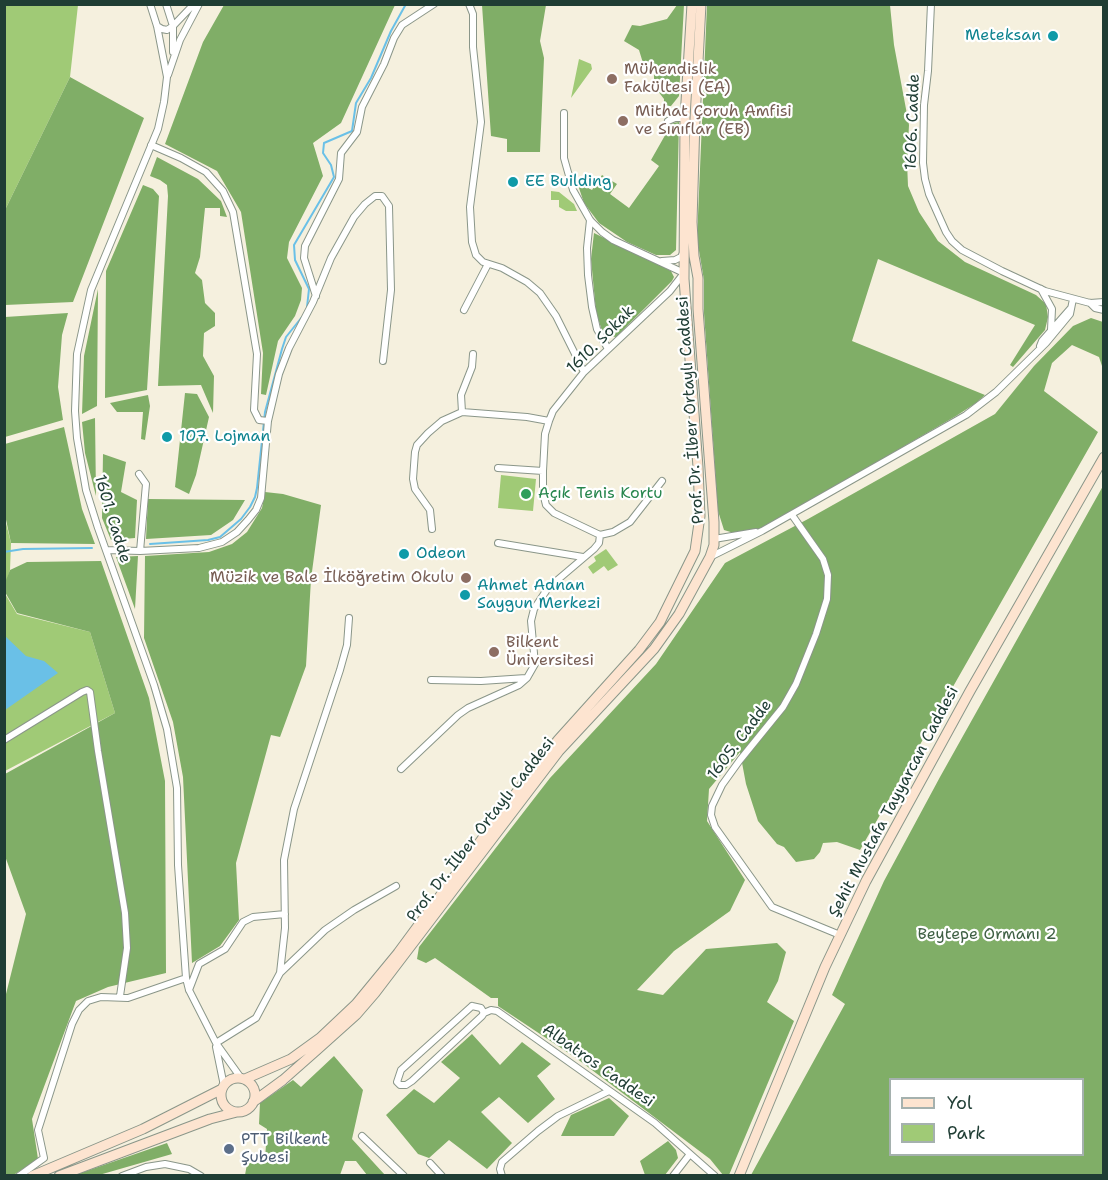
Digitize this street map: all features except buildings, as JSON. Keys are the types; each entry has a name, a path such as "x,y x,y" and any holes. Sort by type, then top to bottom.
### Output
{"street":[{"name":"1601. Cadde","path":"150,4 157,26 167,78 158,129 92,290 78,354 75,411 77,438 86,490 154,685 167,729 177,788 178,865 186,978 189,990 216,1043 243,1079"},
{"path":"154,17 159,7 166,4 173,26 173,58"},
{"path":"157,26 162,30 167,30 194,4"},
{"path":"167,78 180,40 199,4"},
{"path":"316,296 304,258 305,246 339,179 340,153 357,132 362,107 402,25 434,4"},
{"path":"469,4 473,14 473,47 481,122 470,207 472,242 476,255 488,264 512,273 540,293 556,316 584,372"},
{"name":"Prof. Dr. İlber Ortaylı Caddesi","path":"692,4 694,59"},
{"name":"Prof. Dr. İlber Ortaylı Caddesi","path":"33,1176 156,1123 223,1088 231,1080 243,1079 291,1059 320,1038 356,1004 398,953 516,792 558,740 639,650 660,622 696,546 700,516 698,467 681,278 694,59 701,4"},
{"name":"1606. Cadde","path":"931,4 924,105 923,163 929,194 946,232 957,245 1002,272 1055,295 1090,303"},
{"path":"564,113 563,139 566,167 573,190 590,220 613,240 660,261 681,278"},
{"path":"668,121 675,118 690,118"},
{"name":"Prof. Dr. İlber Ortaylı Caddesi","path":"58,1176 210,1119 247,1110 253,1102 283,1080 356,1015 559,752 654,649 679,614 710,557 714,539 698,309 698,275 692,222 690,118"},
{"path":"151,145 206,172 223,190 233,212 257,354 254,410 264,420"},
{"path":"106,550 199,548 222,542 237,532 256,510 261,498 264,420 279,374 289,348 316,296 331,258 354,217 375,196 382,196 389,206 391,290 383,361"},
{"path":"590,220 588,266 592,308 597,328 608,349"},
{"path":"660,261 675,260 681,257 684,251"},
{"path":"464,310 488,264"},
{"name":"Prof. Dr. İlber Ortaylı Caddesi","path":"681,278 691,284 696,282 698,275"},
{"name":"1610. Sokak","path":"600,535 554,513 546,505 543,493 543,471 545,434 549,421 553,411 584,372 681,278"},
{"path":"1041,289 1052,309 1051,330"},
{"path":"696,546 705,558 710,557 792,515 966,415 996,392 1046,343 1070,314 1073,299"},
{"path":"1090,303 1104,302"},
{"path":"1090,303 1095,308 1104,310"},
{"path":"1038,350 1042,340 1071,308"},
{"path":"462,412 461,395 472,367 472,354"},
{"path":"432,530 430,510 414,484 415,452 417,445 442,421 462,412 549,421"},
{"name":"Şehit Mustafa Tayyarcan Caddesi","path":"739,1176 816,988 866,881 1104,457"},
{"path":"498,468 543,471"},
{"path":"139,474 146,484 140,551"},
{"path":"401,769 458,715 468,708 519,685 527,678 535,664 531,621 534,609 548,588 594,549 599,543 600,535 613,532 630,522 662,482"},
{"name":"1605. Cadde","path":"792,515 823,559 828,575 827,599 796,684 783,707 722,785 712,806 711,815 714,827 772,906 840,935"},
{"path":"714,539 762,531"},
{"name":"Prof. Dr. İlber Ortaylı Caddesi","path":"696,546 714,539"},
{"path":"498,543 583,557"},
{"path":"216,1043 256,1018 280,973 284,956 284,860 294,809 347,645 349,618"},
{"path":"431,680 527,678"},
{"path":"4,740 81,692 87,690 90,692 125,913 127,948 120,996"},
{"path":"280,973 325,930 396,886"},
{"path":"189,990 199,964 225,949 243,922 253,917 285,914"},
{"path":"19,1176 44,1158 38,1130 72,1024 79,1010 88,1001 101,997 128,998 186,978"},
{"name":"Albatros Caddesi","path":"484,1013 481,1008 472,1006 401,1070 398,1082 400,1085 406,1085 412,1081 484,1013 491,1010 497,1011 655,1123 715,1176"},
{"name":"1601. Cadde","path":"216,1043 223,1088"},
{"path":"243,1079 254,1089 253,1102"},
{"path":"223,1088 224,1104 237,1112"},
{"path":"502,1176 500,1169 502,1162 538,1131 558,1116 609,1091"},
{"path":"156,1123 163,1137"},
{"path":"362,1136 404,1176"},
{"path":"121,1139 126,1151"},
{"path":"673,1176 690,1154"},
{"path":"430,1163 442,1176"},
{"path":"122,1176 146,1167 165,1164 189,1169 201,1176"}],"green space":[{"path":"5,5 78,5 70,77 5,210"},
{"path":"224,5 395,5 341,123 313,143 323,176 289,242 287,258 302,288 301,300 295,316 278,341 266,395 261,394 263,353 241,212 217,171 165,144 203,42"},
{"path":"482,5 546,5 540,41 544,58 540,152 507,152 507,139 491,136"},
{"path":"677,5 684,5 679,96 671,106 664,107 664,99 654,86 654,71 643,63 639,50 624,41 632,25 640,26 667,19"},
{"path":"707,5 890,5 894,45 909,125 908,186 919,212 938,241 965,262 1036,295 1046,304 1048,317 1045,330 1013,367 1010,365 1035,325 878,259 852,341 985,395 956,416 762,529 737,534 724,530 718,511 704,313 704,280 697,239"},
{"path":"579,59 591,64 592,69 571,98"},
{"path":"70,77 144,118 73,302 5,305 5,210"},
{"path":"679,122 676,250 670,255 656,255 627,242 599,223 584,203 577,182 592,190 602,175 617,184 610,194 629,208 659,166 651,160 672,123"},
{"path":"157,157 198,179 221,201 227,217 220,216 220,208 205,208 200,257 195,273 202,280 205,303 215,313 215,326 204,333 203,356 214,376 213,413 201,385 158,386 168,196 167,185 150,176"},
{"path":"143,185 153,189 159,196 147,390 105,398 106,271"},
{"path":"551,191 559,192 574,204 577,211 566,211 559,207 559,200 551,200"},
{"path":"594,233 671,271 674,277 616,337 609,336 602,331 596,312 591,259"},
{"path":"98,289 97,406 82,414 84,356"},
{"path":"68,313 62,335 58,387 63,420 5,437 5,317"},
{"path":"1091,318 1103,322 1103,369 1099,357 1072,345 1052,363 1044,391 1098,432 860,850 837,842 823,843 814,859 796,862 758,821 746,784 740,752 709,789 707,821 745,880 730,911 674,951 637,990 663,995 706,949 777,943 786,952 778,981 767,1002 794,1021 729,1175 723,1175 710,1159 576,1058 498,1006 498,998 491,998 435,958 426,963 417,959 419,947 550,778 656,664 725,563 995,414 1034,366 1073,326"},
{"path":"185,393 197,394 209,417 196,475 189,494 175,487"},
{"path":"148,395 150,406 145,440 141,439 143,412 117,412 110,403"},
{"path":"95,418 96,496 85,453 82,422"},
{"path":"64,427 82,509 95,544 11,543 5,515 5,444"},
{"path":"103,454 126,462 121,492 137,500 135,538 111,540 102,518"},
{"path":"501,475 536,479 533,511 498,508"},
{"name":"Beytepe Ormanı 2","path":"1103,486 1103,1175 751,1175 845,1004 832,995 884,881"},
{"path":"265,492 283,494 321,505 311,579 306,666 280,737 271,735 236,863 239,920 220,946 192,963 183,777 173,722 144,638 145,556 209,552 232,544 247,532 262,508"},
{"path":"148,499 245,500 233,520 211,535 146,539"},
{"path":"4,515 11,543 10,570 5,585"},
{"path":"606,549 618,565 608,571 604,566 593,574 588,567 596,561 594,557"},
{"path":"138,556 135,609 116,557"},
{"path":"101,561 149,698 165,781 166,973 108,987 76,1001 32,1119 38,1159 12,1176 4,1175 4,1002 26,914 5,856 5,774 115,713 90,632 17,613 5,592 4,585 10,570 27,562"},
{"path":"4,592 17,614 90,632 115,713 5,771"},
{"path":"472,1034 500,1065 522,1042 551,1064 537,1076 555,1099 528,1123 499,1097 481,1112 512,1143 487,1169 449,1140 429,1158 418,1154 386,1115 414,1089 434,1103 460,1078 441,1062"},
{"path":"334,1056 363,1090 352,1139 385,1175 367,1175 356,1161 345,1161 340,1175 245,1175 247,1164 265,1159 267,1129 259,1124 260,1103 293,1080 301,1087"},
{"path":"609,1098 629,1116 614,1136 561,1136 571,1115"},
{"path":"668,1141 676,1150 678,1158 665,1175 645,1175 640,1161"},
{"path":"167,1143 172,1154 99,1175 75,1175"}],"water":[{"path":"4,635 26,656 44,661 58,673 5,710"}],"waterway":[{"path":"307,307 309,289 295,260 294,245 334,177 331,165 323,153 324,143 352,131 356,103 371,78 391,31 406,4"},
{"path":"150,544 220,537 241,519 250,507 257,488 265,412 282,349 286,337 302,317"},
{"path":"4,552 23,549 92,548"}],"place":[{"name":"Meteksan","path":"1053,36"},
{"name":"Mühendislik Fakültesi (EA)","path":"612,79"},
{"name":"Mithat Çoruh Amfisi ve Sınıflar (EB)","path":"623,121"},
{"name":"EE Building","path":"513,182"},
{"name":"107. Lojman","path":"167,437"},
{"name":"Açık Tenis Kortu","path":"526,494"},
{"name":"Odeon","path":"404,554"},
{"name":"Müzik ve Bale İlköğretim Okulu","path":"466,578"},
{"name":"Ahmet Adnan Saygun Merkezi","path":"465,595"},
{"name":"Bilkent Üniversitesi","path":"494,652"},
{"name":"PTT Bilkent Şubesi","path":"229,1149"}]}
